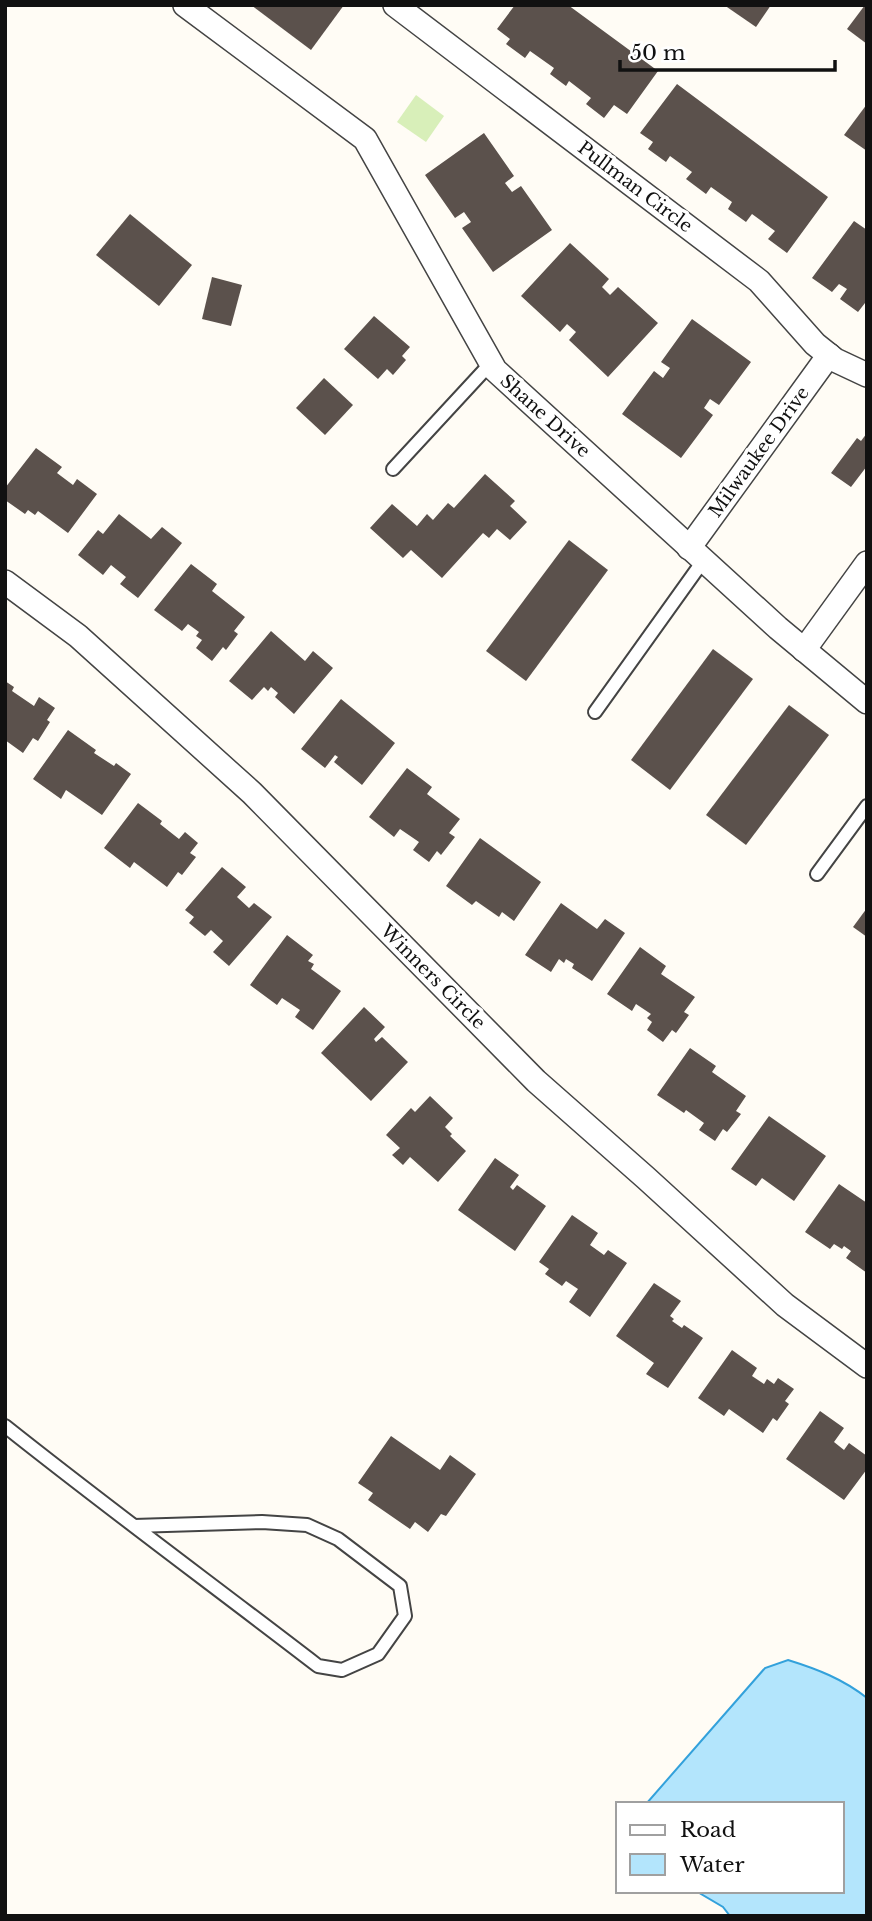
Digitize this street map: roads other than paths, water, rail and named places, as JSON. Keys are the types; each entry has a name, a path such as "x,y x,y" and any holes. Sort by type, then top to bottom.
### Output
{"street":[{"name":"Shane Drive","path":"185,5 365,139 495,370 696,554 867,702"},
{"name":"Pullman Circle","path":"395,5 760,281 816,344 835,360 867,375"},
{"name":"Milwaukee Drive","path":"696,554 829,355"},
{"path":"804,650 867,563"},
{"name":"Winners Circle","path":"5,582 78,636 252,793 536,1081 785,1305 867,1366"}],"lane":[{"path":"393,469 491,363"},
{"path":"595,712 696,554"},
{"path":"817,874 867,806"},
{"path":"5,1426 134,1526 318,1665 342,1670 378,1654 405,1616 400,1586 338,1539 307,1525 262,1522 134,1526"}],"water":[{"path":"788,1660 829,1675 867,1698 867,1916 730,1916 723,1907 699,1893 844,1893 844,1802 648,1802 765,1668"}]}
